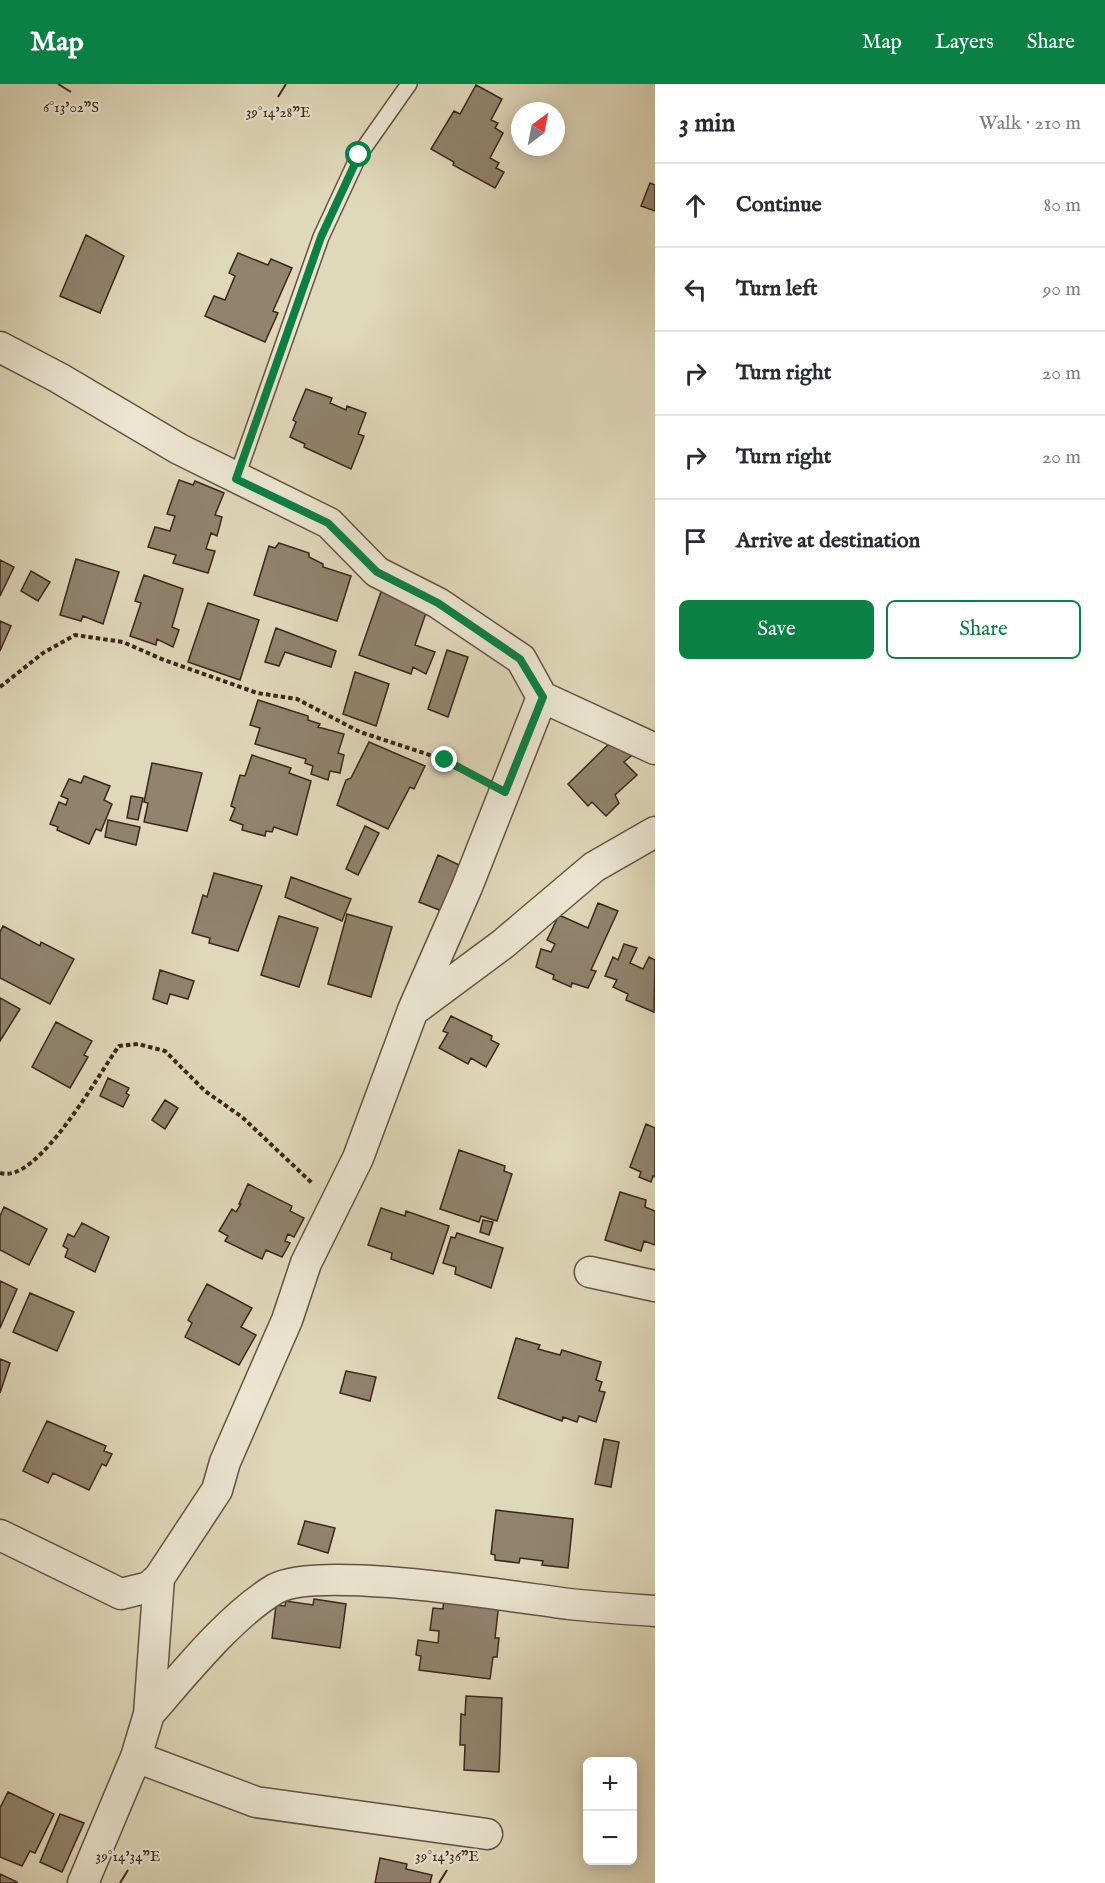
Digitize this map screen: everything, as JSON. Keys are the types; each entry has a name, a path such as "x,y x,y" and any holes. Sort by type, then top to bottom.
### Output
{"street":[{"path":"0,347 59,378 179,449 328,523 377,572 438,603 520,659 543,697 655,748"},
{"path":"0,1535 121,1594 148,1587 159,1578 217,1490 225,1462 287,1320 306,1263 337,1201 386,1088 413,1010 543,697"},
{"path":"413,1010 503,944 594,867 655,832"},
{"path":"590,1272 655,1286"},
{"path":"83,1883 135,1757 149,1714 159,1578"},
{"path":"149,1714 223,1631 276,1588 313,1581 398,1583 590,1606 655,1611"},
{"path":"135,1757 256,1802 488,1834"}],"lane":[{"path":"236,479 321,237 359,155 410,84"}],"path":[{"path":"0,687 43,653 75,634 123,642 164,660 256,693 297,699 360,732 445,760 505,792"},
{"path":"0,1173 6,1175 29,1166 64,1128 119,1046 138,1044 165,1051 205,1091 262,1135 302,1176 337,1201"}],"building":[{"path":"476,85 502,99 491,120 498,123 495,128 503,133 490,158 499,163 496,168 504,172 495,188 453,165 454,162 431,149 454,111 460,114"},
{"path":"650,183 655,185 655,211 641,206"},
{"path":"86,235 124,256 100,313 60,296"},
{"path":"238,253 268,265 271,259 292,268 273,311 278,313 265,342 205,316 214,296 225,300 235,276 229,273"},
{"path":"306,389 332,398 330,403 346,410 347,406 366,413 358,434 364,436 351,469 304,447 305,444 290,437 296,422 293,420"},
{"path":"179,480 193,485 195,481 224,493 215,515 222,517 217,536 211,533 206,549 215,551 208,573 173,563 176,555 148,547 155,527 170,531 175,516 167,514"},
{"path":"279,543 309,553 309,557 323,564 323,567 351,576 337,621 254,595 269,546 275,548"},
{"path":"76,559 119,572 103,624 83,616 81,621 60,615"},
{"path":"0,560 14,567 0,596"},
{"path":"31,571 50,582 38,601 21,591"},
{"path":"144,575 183,589 172,627 179,630 173,647 157,639 156,645 130,636 141,603 135,601"},
{"path":"382,589 428,607 415,645 435,652 426,674 413,667 411,674 359,655"},
{"path":"208,603 259,620 240,680 188,662"},
{"path":"0,621 11,626 0,651"},
{"path":"276,628 336,651 331,667 285,652 279,666 265,662"},
{"path":"447,650 468,657 448,717 428,709"},
{"path":"355,672 389,684 376,726 343,714"},
{"path":"258,700 308,716 308,720 320,724 318,727 344,734 338,753 344,755 340,773 330,771 328,780 311,774 313,766 305,763 306,759 255,744 260,728 250,725"},
{"path":"620,733 637,751 624,762 637,775 615,795 619,803 606,816 592,802 588,806 568,784"},
{"path":"369,742 425,766 414,789 410,787 388,829 337,805 346,780 351,778"},
{"path":"252,755 291,768 289,773 311,781 297,835 274,827 272,832 266,831 265,836 242,830 243,825 230,820 235,808 231,806 240,775 245,776"},
{"path":"152,763 202,773 187,831 144,822 148,803 144,802"},
{"path":"84,776 110,786 104,800 112,804 101,831 96,829 89,844 57,830 58,827 50,824 59,802 66,805 68,799 61,796 69,779 81,783"},
{"path":"131,796 143,798 138,820 127,818"},
{"path":"108,820 140,827 136,845 105,837"},
{"path":"365,826 379,833 358,875 346,869"},
{"path":"438,855 472,871 452,915 419,902"},
{"path":"214,873 262,886 238,951 209,943 210,938 192,933 203,895 207,897"},
{"path":"291,877 351,899 342,921 285,897"},
{"path":"598,903 618,911 591,970 596,971 588,988 572,983 571,987 553,979 554,975 536,967 541,949 551,952 555,944 547,940 559,915 588,928"},
{"path":"347,914 392,927 371,997 328,984"},
{"path":"279,916 318,928 299,987 261,975"},
{"path":"3,926 40,946 41,942 74,959 50,1004 0,978 0,932"},
{"path":"624,944 637,948 630,963 643,969 649,957 655,960 654,1012 626,1000 628,994 613,987 617,980 605,976 613,957 618,960"},
{"path":"160,970 194,981 188,999 170,994 167,1004 153,999"},
{"path":"0,998 20,1009 0,1041"},
{"path":"451,1016 492,1036 491,1040 499,1044 486,1067 471,1058 468,1064 439,1048 448,1033 443,1031"},
{"path":"56,1022 92,1041 84,1055 88,1057 70,1088 32,1067"},
{"path":"108,1078 129,1088 126,1093 129,1095 123,1107 100,1096"},
{"path":"165,1100 178,1108 165,1129 152,1120"},
{"path":"646,1124 655,1128 655,1177 653,1176 651,1182 639,1177 641,1172 630,1167"},
{"path":"459,1150 505,1166 504,1171 512,1174 497,1221 481,1216 479,1222 440,1209"},
{"path":"248,1184 292,1206 290,1211 304,1218 294,1237 288,1234 285,1241 290,1243 282,1257 266,1250 262,1259 225,1241 228,1236 219,1231 232,1209 236,1212 241,1204 239,1204"},
{"path":"620,1192 646,1200 645,1207 655,1211 655,1245 644,1241 641,1251 605,1240"},
{"path":"4,1207 47,1229 29,1265 0,1250 0,1216"},
{"path":"381,1208 405,1216 406,1211 449,1226 433,1274 391,1259 392,1253 368,1245"},
{"path":"483,1220 493,1222 489,1235 480,1232"},
{"path":"82,1223 109,1237 95,1272 65,1257 68,1249 63,1246 68,1234 74,1237"},
{"path":"457,1233 503,1248 491,1288 455,1274 456,1267 443,1263 451,1237 455,1238"},
{"path":"0,1281 17,1289 0,1328"},
{"path":"207,1284 252,1308 241,1327 256,1335 239,1365 185,1337 192,1323 188,1320"},
{"path":"30,1293 74,1312 57,1351 13,1332"},
{"path":"516,1338 540,1345 538,1349 560,1355 562,1350 601,1362 596,1380 602,1382 599,1391 605,1392 596,1422 579,1416 577,1422 563,1417 562,1421 498,1398"},
{"path":"0,1359 10,1363 0,1393"},
{"path":"346,1371 376,1377 370,1401 340,1393"},
{"path":"47,1421 106,1446 104,1451 112,1454 106,1466 102,1464 89,1490 53,1473 48,1483 23,1471"},
{"path":"604,1439 619,1442 611,1487 595,1484"},
{"path":"496,1510 573,1519 568,1568 542,1565 543,1561 520,1558 519,1563 495,1560 495,1555 491,1554"},
{"path":"305,1521 335,1528 328,1553 298,1544"},
{"path":"444,1597 499,1603 495,1638 499,1638 497,1657 493,1657 490,1679 419,1670 421,1656 416,1655 418,1640 438,1643 439,1631 430,1630 433,1608 443,1609"},
{"path":"314,1599 346,1604 340,1648 272,1638 276,1605 285,1606 286,1601 313,1605"},
{"path":"466,1696 502,1698 499,1772 464,1770 465,1745 460,1745 461,1714 465,1715"},
{"path":"8,1792 54,1814 35,1853 30,1851 22,1866 0,1857 0,1808"},
{"path":"60,1814 84,1823 62,1872 40,1862"},
{"path":"380,1858 407,1864 406,1869 432,1875 430,1883 375,1883"},
{"path":"0,1874 17,1882 17,1883 0,1883"}],"route":[{"path":"359,155 321,237 236,479 328,523 377,572 438,603 520,659 543,697 505,792 445,760"}]}
